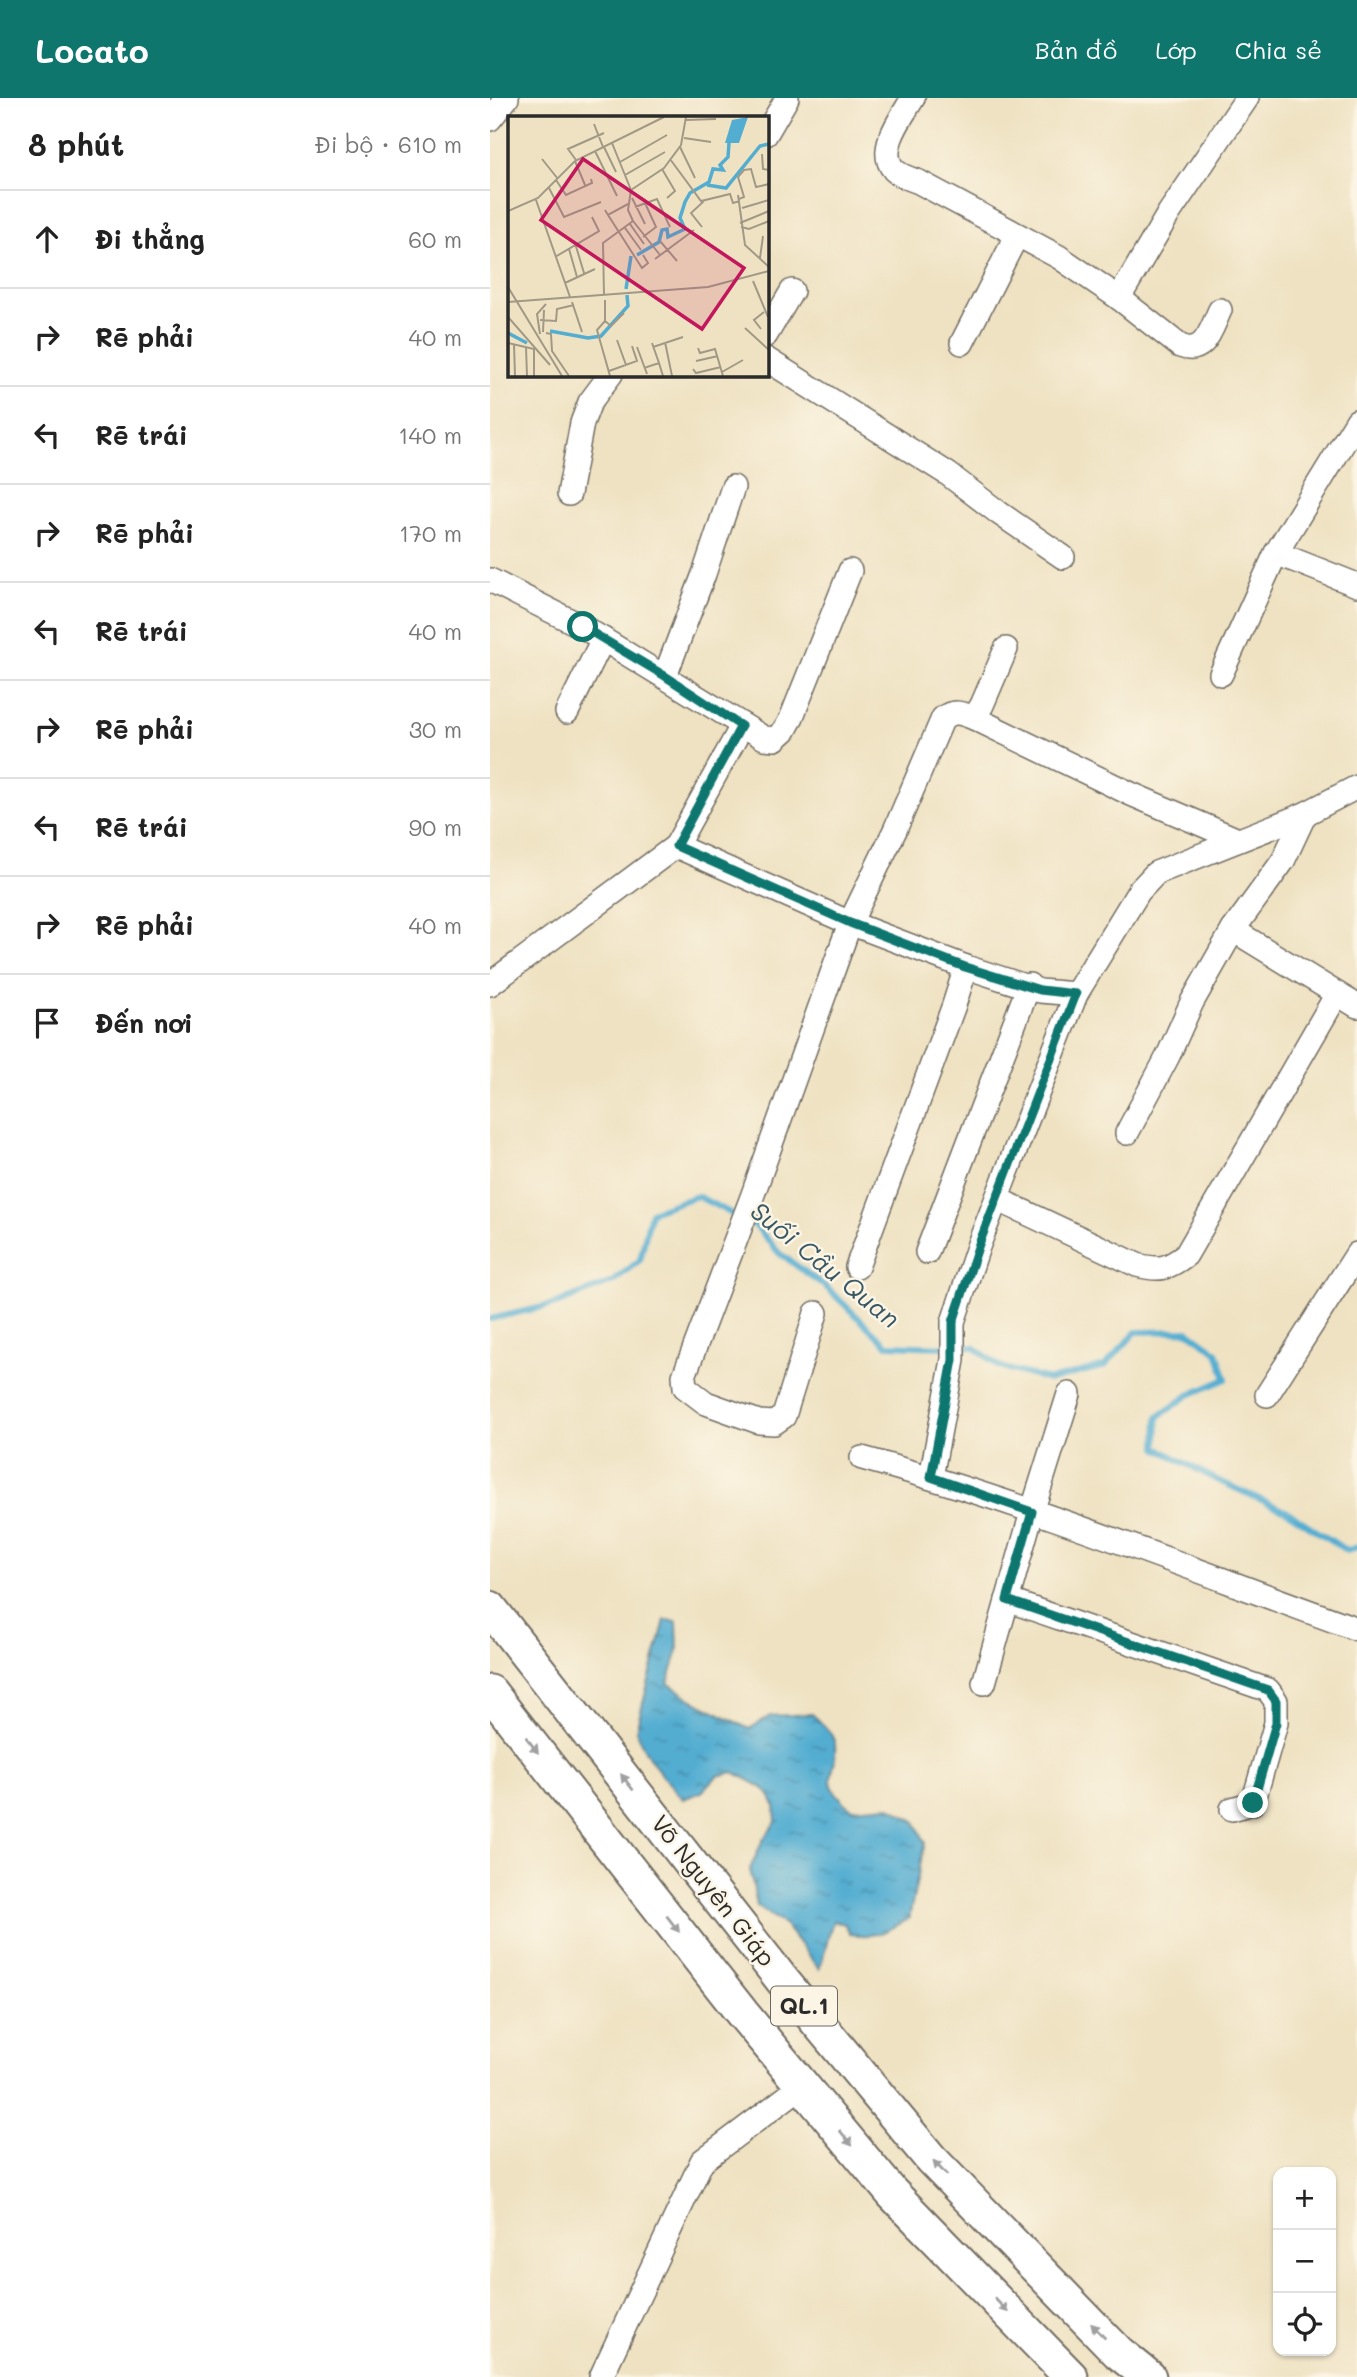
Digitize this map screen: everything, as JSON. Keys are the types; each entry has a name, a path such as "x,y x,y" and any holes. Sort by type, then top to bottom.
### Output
{"highway":[{"name":"Võ Nguyên Giáp","path":"490,1608 783,1981 931,2159 1118,2352 1149,2377"},
{"name":"QL.1","path":"490,1692 742,2013 892,2193 1071,2377"}],"street":[{"path":"490,119 506,98"},
{"path":"768,131 787,98"},
{"path":"913,98 887,150 887,160 895,172 919,182 1059,257 1188,350 1198,349 1205,342 1220,310"},
{"path":"1119,298 1169,214 1247,98"},
{"path":"962,344 1017,235"},
{"path":"768,332 792,291"},
{"path":"768,360 948,474 1063,557"},
{"path":"569,494 582,423 590,402 610,376"},
{"path":"1221,674 1276,553 1357,421"},
{"path":"665,676 704,574 733,487"},
{"path":"1276,553 1354,576"},
{"path":"490,580 603,639 741,726 764,738 775,739 785,730 850,571"},
{"path":"567,712 603,639"},
{"path":"974,718 1006,649"},
{"path":"816,1313 784,1416 774,1423 759,1422 706,1403 685,1387 684,1376 752,1198 850,923 895,830 943,718 950,712 959,712 974,718 1131,794 1238,840"},
{"path":"490,984 676,846 741,726"},
{"path":"931,1477 953,1360 953,1322 1076,994 1139,891 1156,873 1305,814 1357,787"},
{"path":"1127,1133 1168,1056 1192,1002 1233,930 1283,861 1305,814"},
{"path":"676,846 850,923 965,967 1040,990 1076,994"},
{"path":"997,1199 1137,1265 1157,1270 1174,1264 1186,1255 1347,1000 1233,930"},
{"path":"857,1268 954,1005 965,967"},
{"path":"927,1252 1029,985"},
{"path":"1267,1395 1357,1254"},
{"path":"984,1683 1032,1512 1069,1394"},
{"path":"862,1458 931,1477 1357,1629"},
{"path":"1007,1600 1268,1690 1276,1701 1276,1723 1257,1793 1253,1803 1232,1809"},
{"path":"601,2377 702,2161 803,2085"}],"water":[{"path":"665,1620 677,1621 678,1650 668,1683 691,1699 749,1729 770,1716 812,1714 834,1741 835,1757 831,1778 841,1799 852,1809 889,1806 915,1821 925,1842 909,1918 888,1930 867,1935 850,1934 845,1924 833,1921 819,1969 785,1925 757,1906 750,1869 763,1840 776,1822 775,1805 765,1789 734,1772 717,1776 702,1792 683,1799 650,1758 636,1730"}],"waterway":[{"name":"Suối Cầu Quan","path":"490,1319 556,1304 612,1282 640,1260 651,1212 697,1196 756,1226 779,1253 826,1287 887,1345 947,1347"},
{"name":"Suối Cầu Quan","path":"958,1347 974,1347 1000,1367 1050,1380 1105,1366 1136,1332 1188,1331 1217,1352 1226,1379 1189,1395 1158,1417 1157,1448 1217,1480 1288,1512 1347,1551 1357,1547"}],"route":[{"path":"583,627 741,726 676,846 850,923 965,967 1040,990 1076,994 979,1244 953,1322 953,1360 931,1477 1032,1512 1007,1600 1268,1690 1276,1701 1276,1723 1253,1803"}]}
